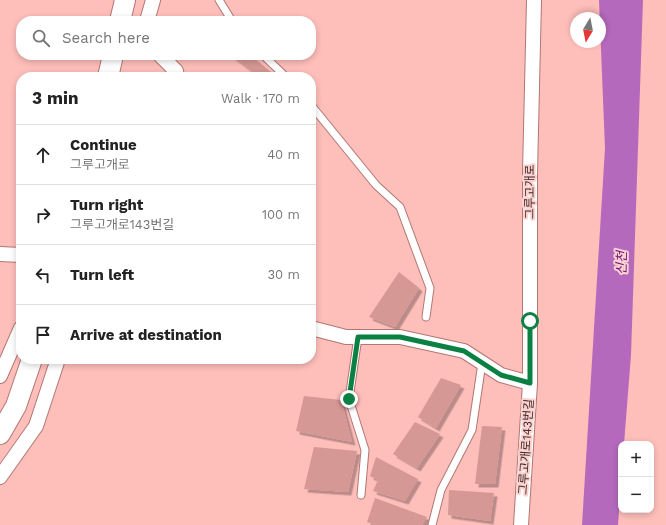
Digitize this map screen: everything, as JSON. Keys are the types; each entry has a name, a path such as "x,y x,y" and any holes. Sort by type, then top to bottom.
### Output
{"main road":[{"path":"121,16 125,0"},
{"path":"109,72 112,60"},
{"path":"0,434 16,406 30,364"}],"street":[{"path":"148,16 153,0"},
{"name":"그루고개로","path":"530,383 530,173 534,0"},
{"path":"165,60 176,72"},
{"path":"0,254 16,255"},
{"name":"그루고개로143번길","path":"316,329 346,338 400,337 464,351 501,375 530,383 521,525"},
{"path":"0,376 16,339"},
{"path":"0,477 36,426 56,364"}],"lane":[{"path":"218,0 229,16"},
{"path":"268,60 281,72"},
{"path":"316,111 376,185 400,207 430,288 426,317"},
{"path":"358,337 349,399 365,450 361,495"},
{"path":"432,525 442,490 472,430 482,363"}],"water":[{"name":"신천","path":"599,0 643,0 631,355 624,441 618,441 618,525 582,525 605,148 601,48 606,48 606,12 599,12"}],"building":[{"path":"237,60 256,60 271,72 252,72"},
{"path":"399,272 419,288 395,327 369,317"},
{"path":"441,378 461,385 436,428 418,417"},
{"path":"304,396 341,400 352,442 296,431"},
{"path":"415,422 440,434 417,468 393,454"},
{"path":"482,426 502,427 495,484 475,484"},
{"path":"314,447 357,451 348,492 304,489"},
{"path":"376,457 418,479 405,501 373,491 378,480 370,476"},
{"path":"449,490 494,493 490,521 448,515"},
{"path":"375,498 427,517 422,525 375,525 367,522"}],"route":[{"path":"349,399 358,337 400,337 464,351 501,375 530,383 530,321"}]}
